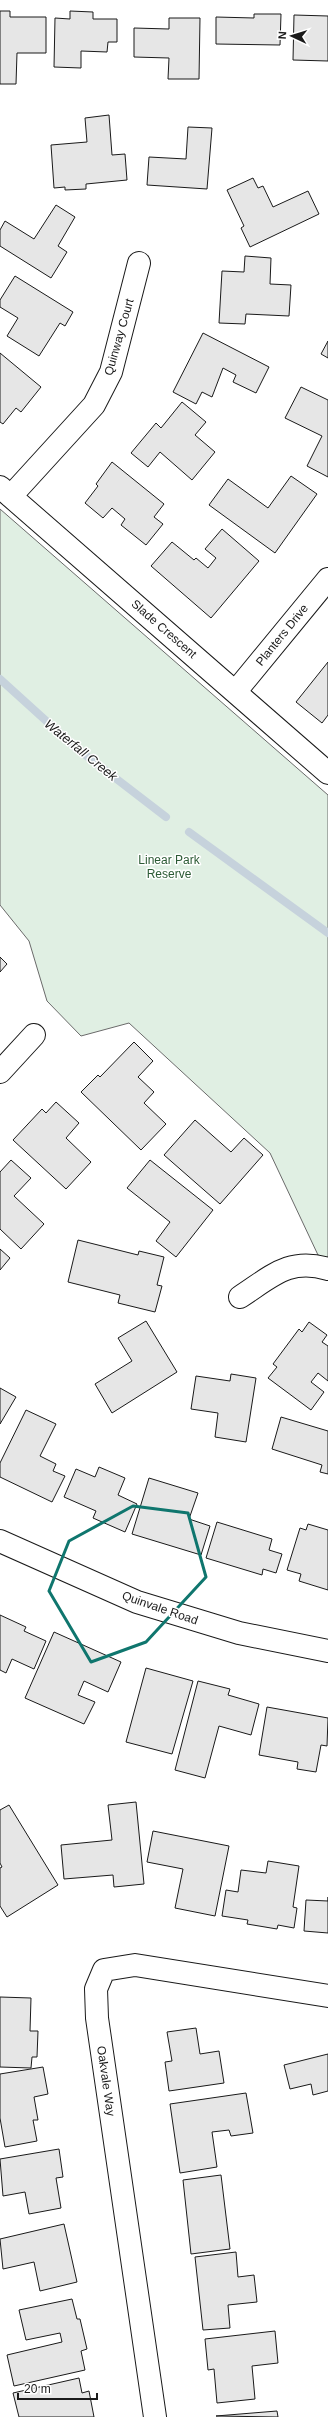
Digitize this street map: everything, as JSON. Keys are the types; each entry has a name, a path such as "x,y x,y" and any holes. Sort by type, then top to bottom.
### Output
{"street":[{"name":"Quinway Court","path":"5,491 94,406 111,372 139,263"},
{"name":"Slade Crescent","path":"5,491 236,691 328,773"},
{"name":"Planters Drive","path":"236,691 328,579"},
{"path":"0,1072 34,1035"},
{"path":"240,1297 284,1268 311,1264 328,1269"},
{"name":"Quinvale Road","path":"0,1541 136,1602 239,1633 328,1651"},
{"name":"Oakvale Way","path":"155,2417 97,2018 96,1989 104,1970 135,1965 328,1996"}],"highlighted area":[{"path":"133,1506 188,1513 206,1577 146,1642 91,1662 49,1591 69,1541"}],"green space":[{"name":"Linear Park Reserve","path":"0,509 328,795 328,1260 318,1255 270,1153 129,1023 81,1036 47,1001 29,941 0,905"}],"building":[{"path":"0,11 10,11 10,17 46,17 46,53 17,53 16,84 0,84"},
{"path":"70,11 93,12 93,19 117,19 117,42 108,42 107,52 81,51 81,68 54,67 55,18 70,19"},
{"path":"254,14 281,14 280,45 216,44 216,17 254,18"},
{"path":"294,15 328,16 328,61 293,60"},
{"path":"169,18 200,18 199,79 168,79 169,58 134,57 134,28 169,29"},
{"path":"109,115 112,155 125,154 127,180 86,184 86,189 65,190 65,187 54,188 51,145 87,142 85,118"},
{"path":"188,127 212,128 207,189 147,185 149,157 186,159"},
{"path":"253,178 258,188 263,186 273,207 308,191 319,214 250,247 241,228 244,226 227,190"},
{"path":"56,205 75,217 58,246 67,252 51,278 0,246 0,230 5,221 34,239"},
{"path":"245,256 271,258 270,284 291,285 289,316 246,314 245,324 219,323 222,271 244,272"},
{"path":"15,276 73,312 65,326 60,323 39,356 7,336 18,318 0,307 0,300"},
{"path":"203,333 269,367 256,393 233,382 236,375 223,368 212,397 202,392 196,404 173,392"},
{"path":"328,341 328,358 321,354"},
{"path":"0,353 41,387 21,412 16,408 3,424 0,422"},
{"path":"301,387 328,400 328,477 307,466 322,436 285,418"},
{"path":"182,402 206,422 195,435 215,452 192,480 160,452 148,467 131,453 156,423 161,428"},
{"path":"112,462 164,504 154,517 163,524 146,545 121,525 125,519 112,508 103,518 85,503 98,486 96,484"},
{"path":"291,476 317,494 275,553 209,505 228,479 268,508"},
{"path":"222,529 259,561 211,618 151,566 172,542 194,560 196,558 208,568 216,558 205,549"},
{"path":"328,662 328,715 322,723 296,702"},
{"path":"0,957 7,964 0,972"},
{"path":"134,1042 153,1061 138,1077 154,1092 144,1103 166,1124 141,1150 81,1092 98,1075 100,1077"},
{"path":"56,1102 79,1123 66,1138 91,1162 66,1189 13,1140 42,1109 46,1113"},
{"path":"195,1120 231,1152 244,1138 263,1155 220,1204 164,1155"},
{"path":"11,1160 31,1178 14,1196 44,1224 21,1249 0,1229 0,1172"},
{"path":"150,1160 213,1210 176,1257 156,1241 170,1222 127,1188"},
{"path":"78,1240 138,1255 139,1251 164,1257 157,1285 162,1286 155,1312 118,1303 120,1295 68,1282"},
{"path":"0,1249 10,1258 0,1270"},
{"path":"146,1321 177,1372 112,1413 95,1384 132,1361 118,1338"},
{"path":"309,1322 327,1335 322,1342 328,1346 328,1381 318,1373 311,1382 324,1392 311,1410 268,1378 277,1367 273,1364 299,1329 302,1332"},
{"path":"231,1374 256,1378 246,1442 215,1437 218,1413 191,1409 196,1376 230,1381"},
{"path":"0,1388 16,1397 0,1424"},
{"path":"26,1410 56,1424 40,1456 56,1464 53,1471 65,1476 52,1502 0,1477 0,1463"},
{"path":"281,1417 328,1431 328,1474 320,1472 322,1465 272,1449"},
{"path":"99,1467 125,1478 118,1495 137,1504 125,1532 93,1518 96,1511 64,1497 76,1469 95,1477"},
{"path":"149,1478 198,1493 189,1519 210,1526 201,1555 132,1534"},
{"path":"217,1522 272,1539 269,1550 282,1554 276,1573 263,1569 262,1575 206,1558"},
{"path":"308,1524 328,1530 328,1590 299,1581 301,1574 287,1570 300,1528 306,1530"},
{"path":"0,1615 26,1627 24,1631 46,1641 34,1669 12,1659 6,1673 0,1670"},
{"path":"54,1632 121,1662 108,1692 84,1681 78,1695 95,1702 84,1724 25,1698"},
{"path":"146,1668 193,1681 172,1754 126,1742"},
{"path":"198,1681 230,1689 228,1695 259,1704 251,1735 219,1726 205,1778 175,1770"},
{"path":"267,1707 328,1718 327,1746 321,1745 316,1772 297,1769 298,1762 259,1755"},
{"path":"136,1802 144,1884 114,1887 113,1875 64,1879 61,1845 112,1840 108,1805"},
{"path":"9,1805 58,1885 7,1917 0,1906 0,1868 2,1867 0,1863 0,1810"},
{"path":"153,1831 229,1846 215,1916 175,1908 183,1869 147,1862"},
{"path":"268,1861 299,1866 293,1907 297,1908 294,1928 278,1925 277,1929 247,1924 248,1920 222,1916 226,1890 238,1892 241,1870 266,1873"},
{"path":"306,1900 328,1901 328,1933 304,1931"},
{"path":"0,1997 31,1998 30,2031 38,2031 37,2057 32,2057 31,2068 0,2067"},
{"path":"196,2028 200,2054 219,2051 224,2083 169,2091 165,2062 172,2061 167,2032"},
{"path":"328,2054 328,2091 313,2095 311,2084 290,2089 284,2065"},
{"path":"43,2067 48,2094 34,2097 38,2120 33,2120 37,2141 5,2147 0,2118 0,2074"},
{"path":"246,2093 253,2133 231,2136 229,2130 212,2132 217,2167 180,2173 170,2104"},
{"path":"59,2149 63,2177 56,2178 61,2208 29,2214 25,2192 3,2196 0,2159"},
{"path":"221,2175 230,2249 191,2254 183,2180"},
{"path":"64,2224 77,2282 40,2291 34,2262 3,2269 0,2239"},
{"path":"236,2252 238,2277 254,2275 257,2302 228,2305 230,2328 203,2330 195,2257"},
{"path":"72,2299 77,2319 80,2319 87,2349 81,2351 85,2370 14,2386 7,2355 62,2342 60,2333 26,2340 19,2310"},
{"path":"275,2331 278,2363 252,2366 255,2399 217,2403 214,2369 208,2370 205,2339"},
{"path":"79,2378 82,2393 89,2391 94,2417 19,2417 13,2393"},
{"path":"277,2411 278,2417 216,2416"}],"waterway":[{"name":"Waterfall Creek","path":"0,679 75,747 166,817"},
{"name":"Waterfall Creek","path":"189,832 328,933"}]}
